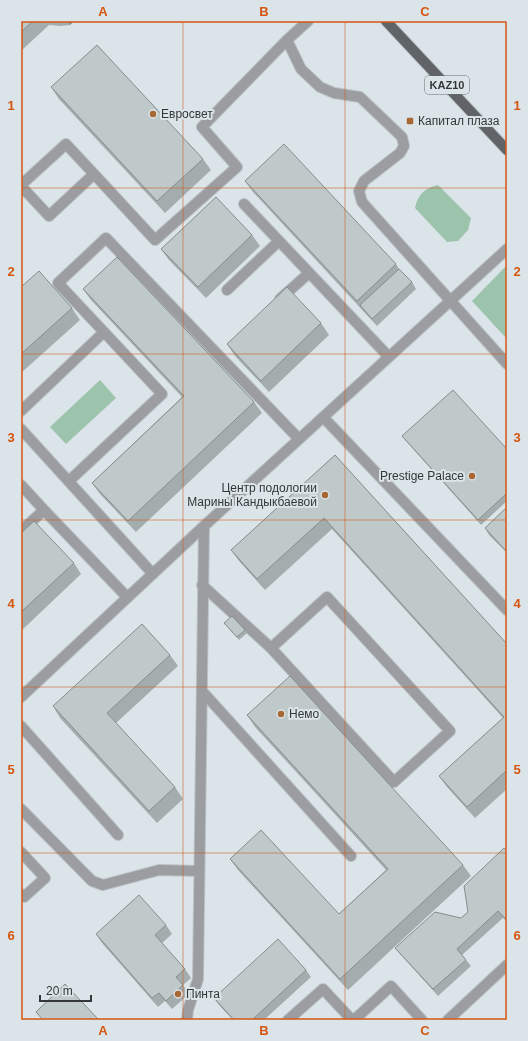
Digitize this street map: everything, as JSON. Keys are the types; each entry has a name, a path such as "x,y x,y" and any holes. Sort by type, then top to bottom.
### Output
{"main road":[{"name":"KAZ10","path":"386,21 507,150"}],"street":[{"path":"94,174 49,216 21,186 66,144 94,174 155,240 237,167 202,127 287,40 308,21"},
{"path":"287,40 301,69 320,87 334,93 360,97 402,137 404,146 400,153 364,181 359,192 362,202 507,364"},
{"path":"244,204 389,357"},
{"path":"69,481 162,394 58,283 106,238 299,439"},
{"path":"226,290 279,241"},
{"path":"21,697 204,526 507,249"},
{"path":"271,307 309,273"},
{"path":"21,411 104,332"},
{"path":"323,417 507,610"},
{"path":"21,429 153,574"},
{"path":"21,485 127,597"},
{"path":"21,531 44,510"},
{"path":"187,1020 188,1010 198,979 202,585 204,526"},
{"path":"202,585 271,648 394,782 450,731 327,597 271,648"},
{"path":"202,691 351,856"},
{"path":"21,726 118,835"},
{"path":"21,809 92,881 103,885 159,870 199,871"},
{"path":"21,852 45,878 24,897 21,894"},
{"path":"448,1020 507,965"},
{"path":"288,1020 323,989 353,1020 391,986 417,1018"}],"green space":[{"path":"438,185 471,218 468,230 458,241 447,242 415,208 420,195 423,192"},
{"path":"507,265 507,339 472,301"},
{"path":"100,380 116,398 66,444 50,427"}],"building":[{"path":"21,21 33,21 21,32"},
{"path":"97,45 203,159 157,201 51,87"},
{"path":"284,144 396,264 357,301 245,181"},
{"path":"216,197 252,235 198,287 161,249"},
{"path":"117,257 254,402 128,521 92,483 184,396 83,289"},
{"path":"399,269 412,282 372,319 360,305"},
{"path":"39,271 72,308 21,354 21,287"},
{"path":"287,287 321,323 261,381 227,344"},
{"name":"Prestige Palace","path":"453,390 507,449 507,493 478,520 402,436"},
{"path":"335,455 507,644 507,770 467,807 439,776 504,717 324,518 257,579 231,550"},
{"path":"507,507 507,552 485,528"},
{"path":"34,521 74,563 21,612 21,533"},
{"path":"232,616 245,630 237,637 224,623"},
{"path":"142,624 170,655 107,713 175,787 149,811 53,706"},
{"path":"290,676 463,865 340,979 230,859 261,830 339,914 388,869 247,715"},
{"path":"504,848 507,851 507,920 498,911 457,949 466,960 433,989 395,948 435,912 461,918 468,912 464,886"},
{"path":"139,895 166,925 155,935 185,969 176,977 183,985 166,1001 159,993 152,998 96,934"},
{"path":"278,939 306,970 252,1020 234,1020 214,998"},
{"path":"65,984 99,1020 43,1020 36,1012"}],"place":[{"name":"Евросвет","path":"153,114"},
{"name":"Капитал плаза","path":"410,121"},
{"name":"Prestige Palace","path":"472,476"},
{"name":"Центр подологии Марины Кандыкбаевой","path":"325,495"},
{"name":"Немо","path":"281,714"},
{"name":"Пинта","path":"178,994"}]}
